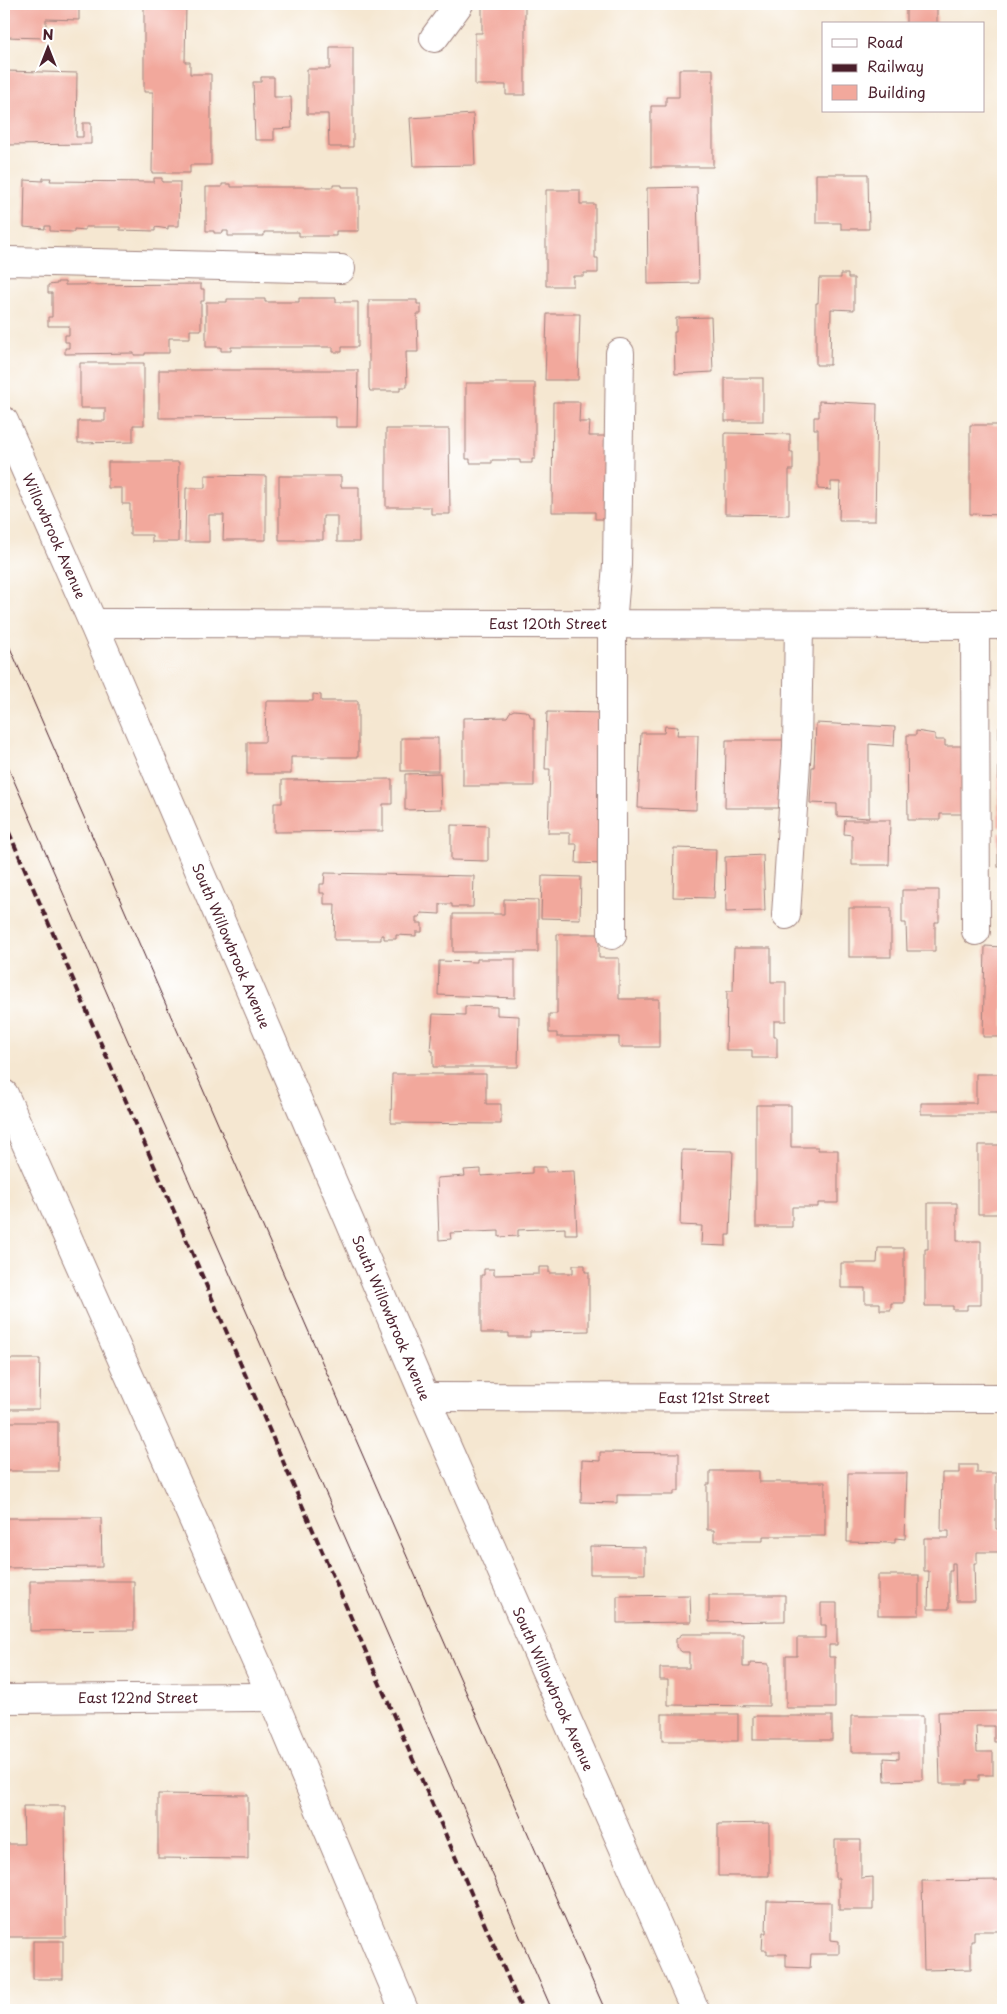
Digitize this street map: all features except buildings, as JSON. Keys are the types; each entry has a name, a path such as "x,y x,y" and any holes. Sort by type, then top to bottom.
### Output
{"street":[{"path":"434,38 459,4"},
{"path":"4,262 341,269"},
{"path":"612,935 612,624 617,565 620,352"},
{"name":"Willowbrook Avenue","path":"4,421 93,623"},
{"name":"East 120th Street","path":"93,623 1003,625"},
{"name":"South Willowbrook Avenue","path":"93,623 425,1397 695,2010"},
{"path":"786,915 797,756 799,625"},
{"path":"975,625 976,931"},
{"path":"7,1111 272,1697 404,2010"},
{"name":"East 121st Street","path":"425,1397 1003,1398"},
{"name":"East 122nd Street","path":"4,1699 272,1697"}],"tram line":[{"path":"4,634 605,2010"},
{"path":"4,758 552,2010"}],"railway":[{"path":"4,821 522,2010"}]}
